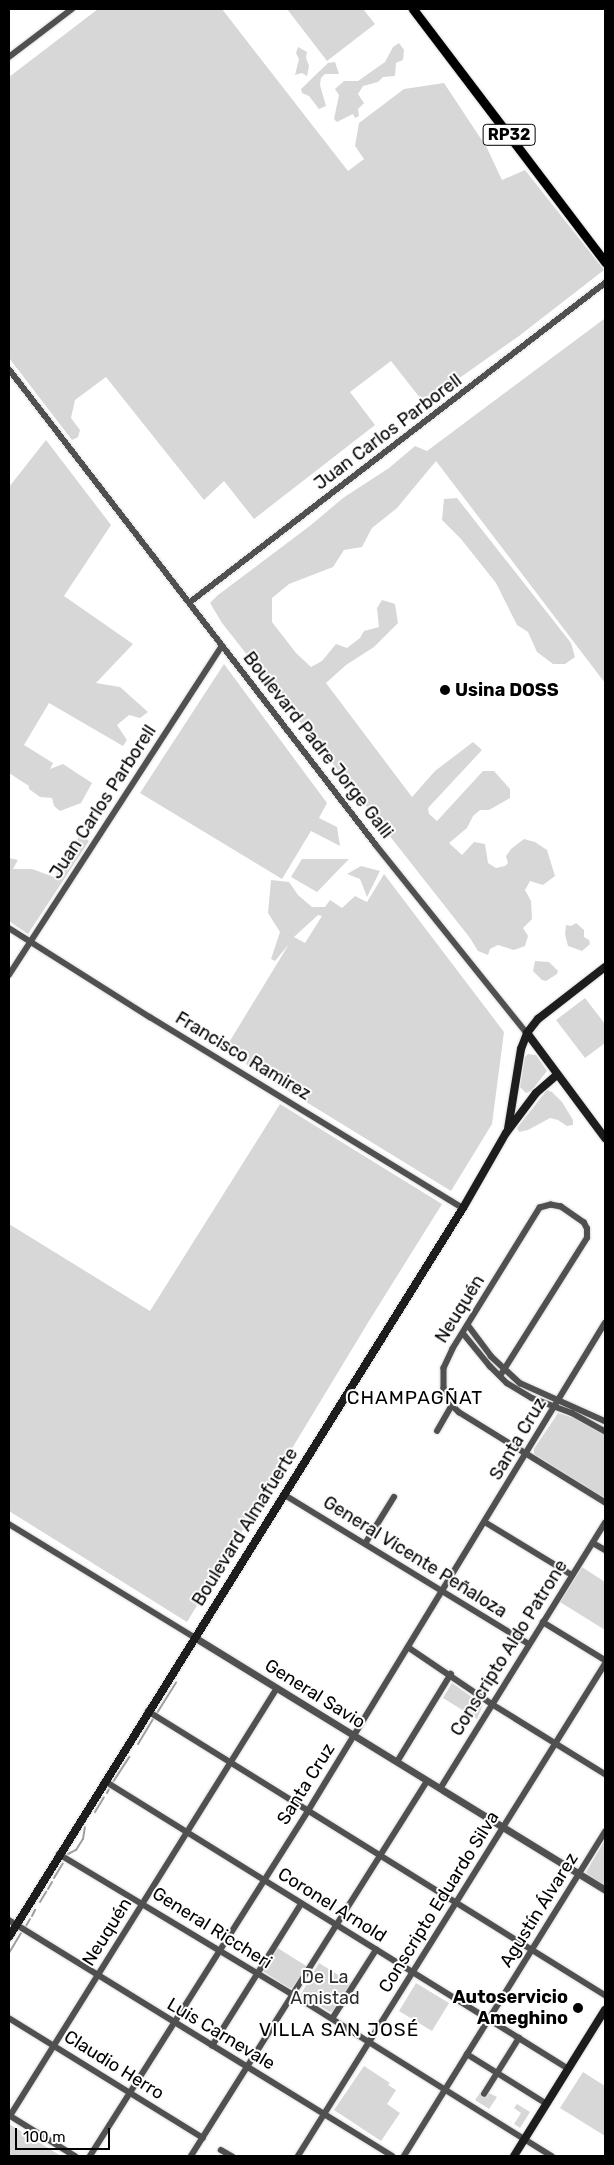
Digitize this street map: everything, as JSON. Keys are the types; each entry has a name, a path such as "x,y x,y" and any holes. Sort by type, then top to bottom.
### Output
{"main road":[{"name":"RP32","path":"413,9 605,262"},
{"name":"Boulevard Almafuerte","path":"506,1133 521,1048 527,1034 538,1019 605,967"},
{"name":"Boulevard Padre Jorge Galli","path":"527,1034 604,1135"},
{"name":"Boulevard Almafuerte","path":"9,1937 194,1637 463,1208 506,1133 536,1092 557,1075"},
{"path":"514,2156 605,2010"}],"street":[{"path":"9,57 72,9"},
{"name":"Juan Carlos Parborell","path":"189,603 605,284"},
{"name":"Boulevard Padre Jorge Galli","path":"9,370 222,646 527,1034"},
{"name":"Juan Carlos Parborell","path":"9,975 222,646"},
{"name":"Francisco Ramirez","path":"9,928 150,1017 463,1208"},
{"name":"Neuquén","path":"452,1405 444,1388 444,1368 463,1333 540,1208 551,1204 572,1213 587,1229 587,1238 504,1370"},
{"name":"Santa Cruz","path":"90,2156 443,1592 560,1400 605,1322"},
{"path":"468,1325 504,1370 525,1386 605,1421"},
{"path":"463,1333 500,1376 522,1392 605,1430"},
{"path":"500,1376 504,1370"},
{"path":"437,1431 452,1405 459,1412 605,1502"},
{"name":"General Vicente Peñaloza","path":"284,1495 529,1644"},
{"path":"365,1544 394,1497"},
{"path":"484,1522 572,1575"},
{"name":"Conscripto Aldo Patrone","path":"440,1789 605,1522"},
{"name":"General Savio","path":"9,1524 605,1890"},
{"path":"593,1543 605,1550"},
{"path":"543,1622 605,1662"},
{"path":"408,1648 451,1674 492,1704 605,1774"},
{"name":"Conscripto Eduardo Silva","path":"298,2156 557,1743 605,1662"},
{"path":"397,1762 451,1674"},
{"name":"Neuquén","path":"9,2116 277,1688"},
{"path":"148,1711 605,1995"},
{"name":"Coronel Arnold","path":"105,1781 569,2069"},
{"path":"192,2156 427,1781"},
{"name":"Agustín Álvarez","path":"404,2156 605,1832"},
{"name":"General Riccheri","path":"60,1854 143,1902 552,2156"},
{"path":"212,2046 301,1904"},
{"name":"Luis Carnevale","path":"9,1920 97,1976 392,2156"},
{"path":"332,2019 376,1950"},
{"name":"Claudio Herro","path":"9,2018 203,2138"},
{"path":"484,2094 519,2038"},
{"path":"467,2054 547,2104"},
{"path":"9,2116 75,2156"},
{"path":"221,2150 232,2156"}],"green space":[{"path":"98,9 222,9 348,171 364,159 355,146 359,123 404,89 444,83 487,148 502,180 525,170 604,270 519,336 424,403 391,361 350,392 375,425 254,519 224,481 204,500 106,377 75,400 71,418 80,430 78,437 72,440 9,358 9,77"},
{"path":"287,9 363,9 375,24 327,61"},
{"path":"399,43 404,50 403,60 396,63 395,76 383,77 378,82 363,86 358,94 364,103 358,109 359,116 355,118 353,114 337,122 334,119 339,95 335,89 344,81 358,81 385,62 393,47"},
{"path":"298,47 307,52 306,58 309,66 307,76 302,73 295,75 299,59 296,53"},
{"path":"335,62 339,74 325,74 321,78 320,85 326,106 319,109 309,96 302,93 301,89 328,63"},
{"path":"604,319 605,683 436,461 397,508 372,528 362,547 344,550 333,567 289,584 272,598 272,622 296,653 311,667 322,661 336,644 347,648 360,638 364,631 379,627 377,608 382,600 395,604 398,623 374,647 346,665 326,683 412,797 435,771 473,742 482,750 428,808 429,814 437,821 483,771 494,771 510,789 510,798 489,810 480,810 473,816 467,828 449,843 462,855 474,842 485,844 488,863 496,868 505,866 508,863 506,856 511,849 524,839 535,842 547,850 555,876 543,885 530,881 525,890 531,901 532,919 523,928 528,936 525,946 514,950 498,945 490,949 488,955 478,951 470,938 222,623 210,603 343,498 389,468 415,446 427,451"},
{"path":"46,440 111,525 64,596 133,644 96,683 120,687 148,712 140,718 129,715 117,725 127,740 123,746 49,703 24,745 53,763 50,769 63,764 92,783 81,803 60,811 54,806 52,798 40,797 29,789 29,786 9,773 9,487"},
{"path":"457,498 571,643 575,657 565,664 553,664 537,652 528,632 517,625 496,583 461,539 442,520 444,499"},
{"path":"224,664 327,803 319,818 337,827 340,846 311,831 282,879 140,793"},
{"path":"80,835 89,841 28,934 9,921 9,858 18,860 13,869 32,869 54,877"},
{"path":"302,859 349,859 317,892 291,877"},
{"path":"361,866 380,871 367,897 360,879 347,874"},
{"path":"384,874 504,1032 492,1124 451,1191 259,1073 246,1064 249,1057 228,1044 289,944 275,961 271,959 280,932 268,913 271,880 289,882 298,895 312,907 325,907 330,900 342,908 355,896 367,902","holes":["318,915 322,916 305,943 294,937"]},
{"path":"576,923 584,930 584,937 589,940 590,944 582,951 568,946 565,934 566,925 571,926"},
{"path":"535,961 549,962 558,971 557,974 546,981 542,980 533,971"},
{"path":"585,998 605,1024 605,1043 585,1058 556,1020"},
{"path":"528,1054 536,1055 547,1071 531,1091 526,1093 520,1087 525,1057"},
{"path":"547,1090 552,1092 562,1102 573,1120 573,1125 567,1126 558,1120 550,1118 528,1130 519,1132 517,1128"},
{"path":"280,1104 442,1204 187,1622 9,1511 9,1224 150,1311"},
{"path":"558,1413 574,1418 605,1434 605,1499 534,1454 534,1449"},
{"path":"582,1567 605,1582 605,1630 560,1602"},
{"path":"452,1683 483,1705 477,1719 443,1698"},
{"path":"605,1840 605,1887 588,1876 586,1872"},
{"path":"276,1947 308,1967 294,1988 289,1988 264,1972 263,1968"},
{"name":"De La Amistad","path":"319,1963 351,1983 334,2010 330,2012 301,1994"},
{"path":"416,1983 449,2003 432,2031 399,2011"},
{"path":"364,2066 390,2083 388,2085 396,2090 387,2104 400,2113 381,2141 334,2110"},
{"path":"583,2072 605,2086 605,2136 560,2108"},
{"path":"480,2093 486,2097 489,2093 497,2097 489,2109 475,2100"},
{"path":"517,2104 530,2112 520,2128 514,2124 521,2113 514,2108"},
{"path":"9,2124 61,2156 9,2156"}],"waterway":[{"path":"157,1713 176,1682"},
{"path":"138,1744 153,1719"},
{"path":"113,1782 129,1757"},
{"path":"107,1793 109,1789"},
{"path":"95,1812 104,1797"},
{"path":"68,1854 76,1850 83,1839 85,1827"},
{"path":"54,1878 63,1863"},
{"path":"48,1889 52,1882"},
{"path":"40,1902 46,1892"},
{"path":"32,1916 35,1910"},
{"path":"26,1926 30,1919"},
{"path":"9,1953 21,1933"}],"place":[{"name":"Usina DOSS","path":"445,690"},
{"name":"Autoservicio Ameghino","path":"578,2008"}],"district":[{"name":"CHAMPAGÑAT","path":"415,1398"},
{"name":"VILLA SAN JOSÉ","path":"339,2030"}]}
